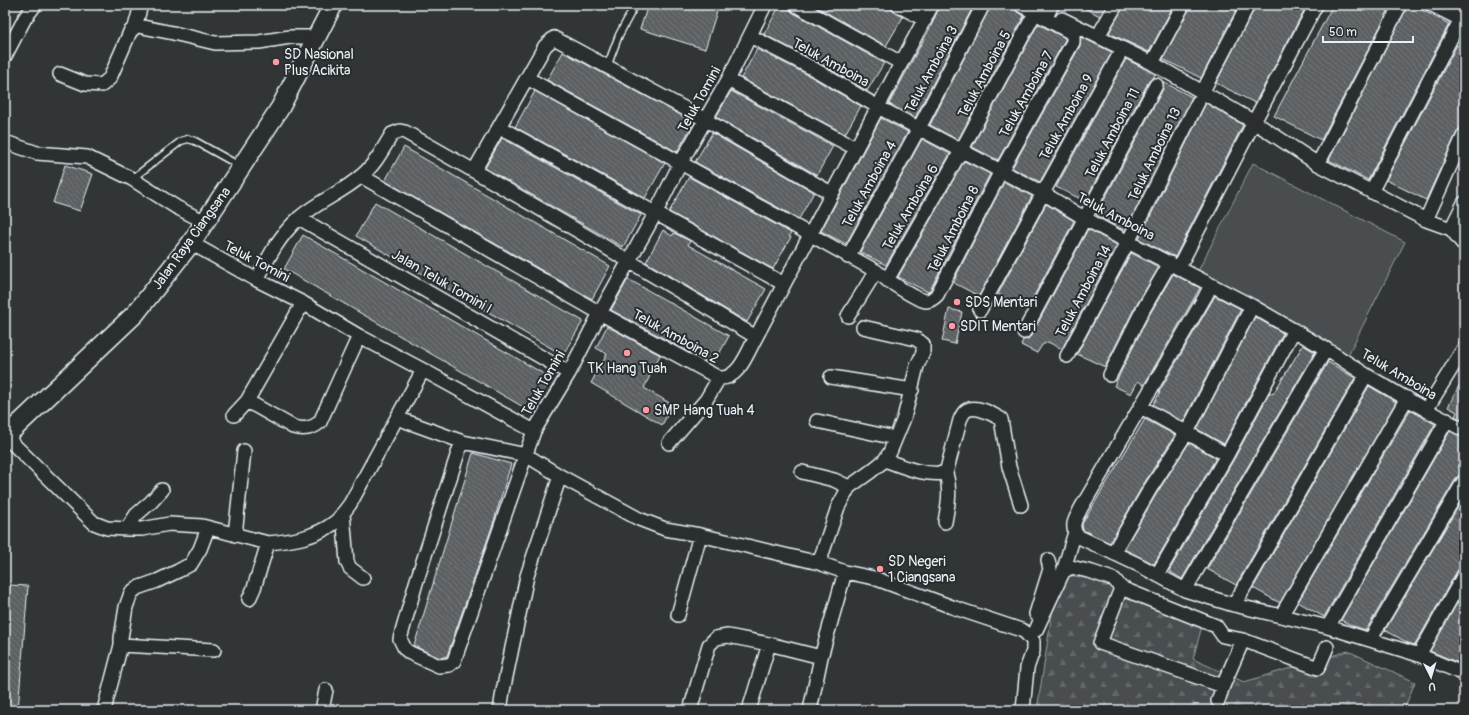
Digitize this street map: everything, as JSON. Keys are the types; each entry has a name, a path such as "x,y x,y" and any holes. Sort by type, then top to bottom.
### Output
{"main road":[{"name":"Jalan Raya Ciangsana","path":"5,437 134,314 191,243 280,108 333,5"}],"street":[{"path":"5,56 25,18 35,5"},
{"path":"60,74 86,84 102,85 110,78 130,32 135,27 142,5"},
{"name":"Teluk Tomini","path":"191,243 256,280 303,303 359,336 534,431 569,373 600,312 655,214 680,164 728,80 765,5"},
{"path":"796,5 901,63"},
{"path":"898,5 925,20"},
{"name":"Teluk Amboina 2","path":"361,176 719,378 728,376 738,368 756,337 932,5"},
{"name":"Teluk Amboina 3","path":"919,128 983,5"},
{"path":"1021,5 1042,9 1152,63 1200,96 1254,122 1318,164 1426,220 1451,229 1464,245"},
{"path":"1098,36 1116,5"},
{"path":"1152,63 1183,5"},
{"name":"Teluk Amboina 13","path":"1128,242 1200,96 1248,5"},
{"path":"1110,375 1140,315 1175,265 1254,122 1316,5"},
{"path":"1318,164 1400,5"},
{"path":"1371,192 1463,18 1432,5"},
{"name":"Teluk Amboina 7","path":"1001,171 1072,42 1073,36 1070,32 1042,9"},
{"name":"Teluk Amboina 5","path":"961,151 1042,9"},
{"path":"135,27 143,27 215,43 259,42 290,37 308,37 315,41"},
{"name":"Teluk Amboina","path":"750,36 814,69 878,107 1043,193 1128,242 1252,306 1326,348 1366,375 1464,430"},
{"path":"474,171 545,46 554,38 706,120 831,193"},
{"name":"Teluk Amboina 9","path":"980,310 1118,57"},
{"path":"527,78 680,164 876,271 887,280"},
{"path":"728,80 855,148"},
{"name":"Teluk Amboina 11","path":"1024,332 1156,85"},
{"path":"499,127 784,284"},
{"name":"Teluk Amboina 4","path":"848,256 919,128"},
{"path":"256,280 278,241 299,218 361,176 377,159 392,134 400,131 405,132 629,260 756,337"},
{"path":"1426,220 1464,136"},
{"path":"5,142 37,153 87,157 132,179 176,207 205,222"},
{"name":"Teluk Amboina 6","path":"887,280 961,151"},
{"name":"Teluk Amboina 8","path":"887,280 926,301 931,300 937,295 1001,171"},
{"path":"1451,229 1464,203"},
{"name":"Jalan Teluk Tomini I","path":"299,218 569,373"},
{"name":"Teluk Amboina 14","path":"1067,356 1128,242"},
{"path":"848,316 876,271"},
{"path":"1211,285 1142,407 1081,508 1074,522 1073,529 1077,536 1113,552 1185,590 1234,605 1328,627 1419,655 1464,674"},
{"path":"234,415 247,401 303,303"},
{"path":"1113,552 1150,489 1187,432 1252,306"},
{"path":"819,563 838,506 849,487 885,460 890,452 904,418 917,366 923,353 923,344 916,339 863,327"},
{"path":"1157,575 1227,456 1294,330"},
{"path":"247,401 293,427 302,430 316,426 320,422 359,336"},
{"path":"1185,590 1326,348"},
{"path":"1426,410 1464,348"},
{"path":"5,437 94,523 106,528 142,529 169,524 208,528 268,543 293,540 317,534 335,523 350,504 423,370"},
{"path":"1234,605 1366,375"},
{"path":"831,377 912,390"},
{"path":"670,443 706,400 719,378"},
{"path":"1281,616 1407,398"},
{"path":"1142,407 1227,456"},
{"path":"945,522 949,498 949,485 946,473 960,420 963,413 971,409 991,413 1001,418 1009,467 1021,505"},
{"path":"397,418 463,442 526,455 560,476 639,519 665,529 700,535 819,563 845,572 874,578 1034,636"},
{"path":"1328,627 1447,420"},
{"path":"817,421 895,438"},
{"path":"463,442 459,450 416,583 400,639 404,649 439,666 450,665 454,661 534,431"},
{"path":"235,535 244,451"},
{"path":"885,460 903,467 932,474 946,473"},
{"path":"802,472 834,480 849,487"},
{"path":"500,710 527,576 560,476"},
{"path":"1370,640 1464,481"},
{"path":"127,529 136,515 162,490"},
{"path":"343,513 348,566 363,578"},
{"path":"104,710 121,645 120,638 126,607 131,593 137,588 157,581 191,564 200,549 208,528"},
{"path":"1034,636 1062,572 1075,532"},
{"path":"678,615 700,535"},
{"path":"249,599 254,588 268,543"},
{"path":"1023,710 1027,668 1032,651 1036,612 1050,569 1048,560"},
{"path":"1062,572 1071,567 1115,580 1121,588 1216,626 1224,636 1243,640 1318,668 1327,647"},
{"path":"810,710 821,657 845,572"},
{"path":"1419,655 1464,575"},
{"path":"1121,588 1100,643 1223,686"},
{"path":"690,710 709,645 716,638 728,636 769,644 821,657"},
{"path":"1218,701 1243,640"},
{"path":"749,710 769,644"},
{"path":"121,645 214,650"},
{"path":"322,710 326,690"}],"lane":[{"path":"607,67 619,35 635,5"},
{"path":"132,179 181,141 188,139 195,141 241,167"}],"green space":[{"path":"1253,163 1405,242 1348,355 1197,273"},
{"path":"1059,568 1205,615 1193,659 1244,682 1348,651 1415,682 1404,710 1037,710"}],"building":[{"path":"648,5 719,5 705,49 640,29"},
{"path":"780,5 788,5 792,12 884,63 867,91 818,62 765,35 764,34"},
{"path":"813,5 890,5 894,12 903,17 886,46"},
{"path":"940,5 974,5 915,118 889,104 932,24"},
{"path":"991,5 1013,5 1017,12 1024,16 958,140 930,125"},
{"path":"1078,5 1107,5 1100,16"},
{"path":"1124,5 1174,5 1149,52 1109,33"},
{"path":"1191,5 1239,5 1201,78 1163,59"},
{"path":"1256,5 1307,5 1255,103 1216,83"},
{"path":"1333,5 1391,6 1321,140 1274,116"},
{"path":"1408,5 1412,5 1449,24 1368,180 1329,160"},
{"path":"1038,24 1065,38 1065,40 998,160 972,147"},
{"path":"1081,37 1112,52 1040,182 1012,168 1080,46"},
{"path":"1457,45 1464,48 1464,127 1460,128 1457,132 1426,200 1386,180"},
{"path":"757,49 810,76 861,106 845,134 741,78"},
{"path":"563,52 694,122 677,152 547,80"},
{"path":"1126,59 1155,74 1149,81 1085,201 1056,187"},
{"path":"1163,82 1192,97 1125,231 1096,215 1163,89"},
{"path":"535,91 665,163 645,198 515,127"},
{"path":"731,91 833,146 817,175 716,117"},
{"path":"1206,103 1243,125 1175,257 1139,239"},
{"path":"881,118 908,132 846,244 821,231"},
{"path":"712,133 814,192 799,219 695,162"},
{"path":"502,138 641,215 623,247 485,168"},
{"path":"922,139 950,154 886,265 860,252"},
{"path":"404,147 610,266 592,299 385,181"},
{"path":"964,161 990,174 928,292 898,277"},
{"path":"65,165 93,174 80,211 53,203"},
{"path":"689,177 791,233 789,236 791,237 773,269 669,212"},
{"path":"1004,182 1032,196 979,296 954,283 956,276"},
{"path":"375,202 583,321 563,355 356,236"},
{"path":"1046,204 1074,221 1027,309 998,294"},
{"path":"1088,229 1117,245 1062,349 1048,342 1042,345 1037,353 1021,345 1023,340 1028,339 1031,336"},
{"path":"663,230 672,236 674,233 690,241 688,245 766,289 747,322 646,262"},
{"path":"303,235 551,378 532,412 284,269"},
{"path":"1131,253 1159,267 1133,311 1105,367 1077,354"},
{"path":"1173,274 1200,288 1144,385 1138,381 1131,394 1114,386 1147,319"},
{"path":"628,279 729,336 713,365 611,310"},
{"path":"1215,296 1241,309 1183,422 1153,405 1159,392"},
{"name":"SDIT Mentari","path":"949,309 962,312 955,344 942,341"},
{"path":"1255,317 1283,333 1224,444 1197,429"},
{"path":"607,326 660,355 644,388 673,405 662,425 591,383 607,354 596,348"},
{"path":"1303,345 1315,352 1182,579 1169,571 1234,459 1270,392 1273,394"},
{"path":"1328,362 1355,378 1236,585 1207,569"},
{"path":"1464,376 1464,421 1455,416 1457,412 1448,407"},
{"path":"1369,386 1396,402 1280,603 1253,588"},
{"path":"1410,410 1435,424 1324,617 1298,602"},
{"path":"1145,419 1175,435 1143,485 1110,543 1083,530 1082,524"},
{"path":"1450,431 1464,438 1464,473 1457,477 1366,630 1341,620"},
{"path":"1189,443 1216,458 1154,564 1124,549"},
{"path":"473,453 511,464 493,524 447,656 440,658 414,646"},
{"path":"1464,497 1464,567 1457,571 1415,645 1408,643 1385,630"},
{"path":"9,585 28,586 18,710 5,710 5,633"},
{"path":"1464,591 1464,665 1430,651"}],"place":[{"name":"SD Nasional Plus Acikita","path":"276,62"},
{"name":"SDS Mentari","path":"957,302"},
{"name":"SDIT Mentari","path":"952,326"},
{"name":"TK Hang Tuah","path":"627,353"},
{"name":"SMP Hang Tuah 4","path":"646,410"},
{"name":"SD Negeri 1 Ciangsana","path":"880,569"}]}
